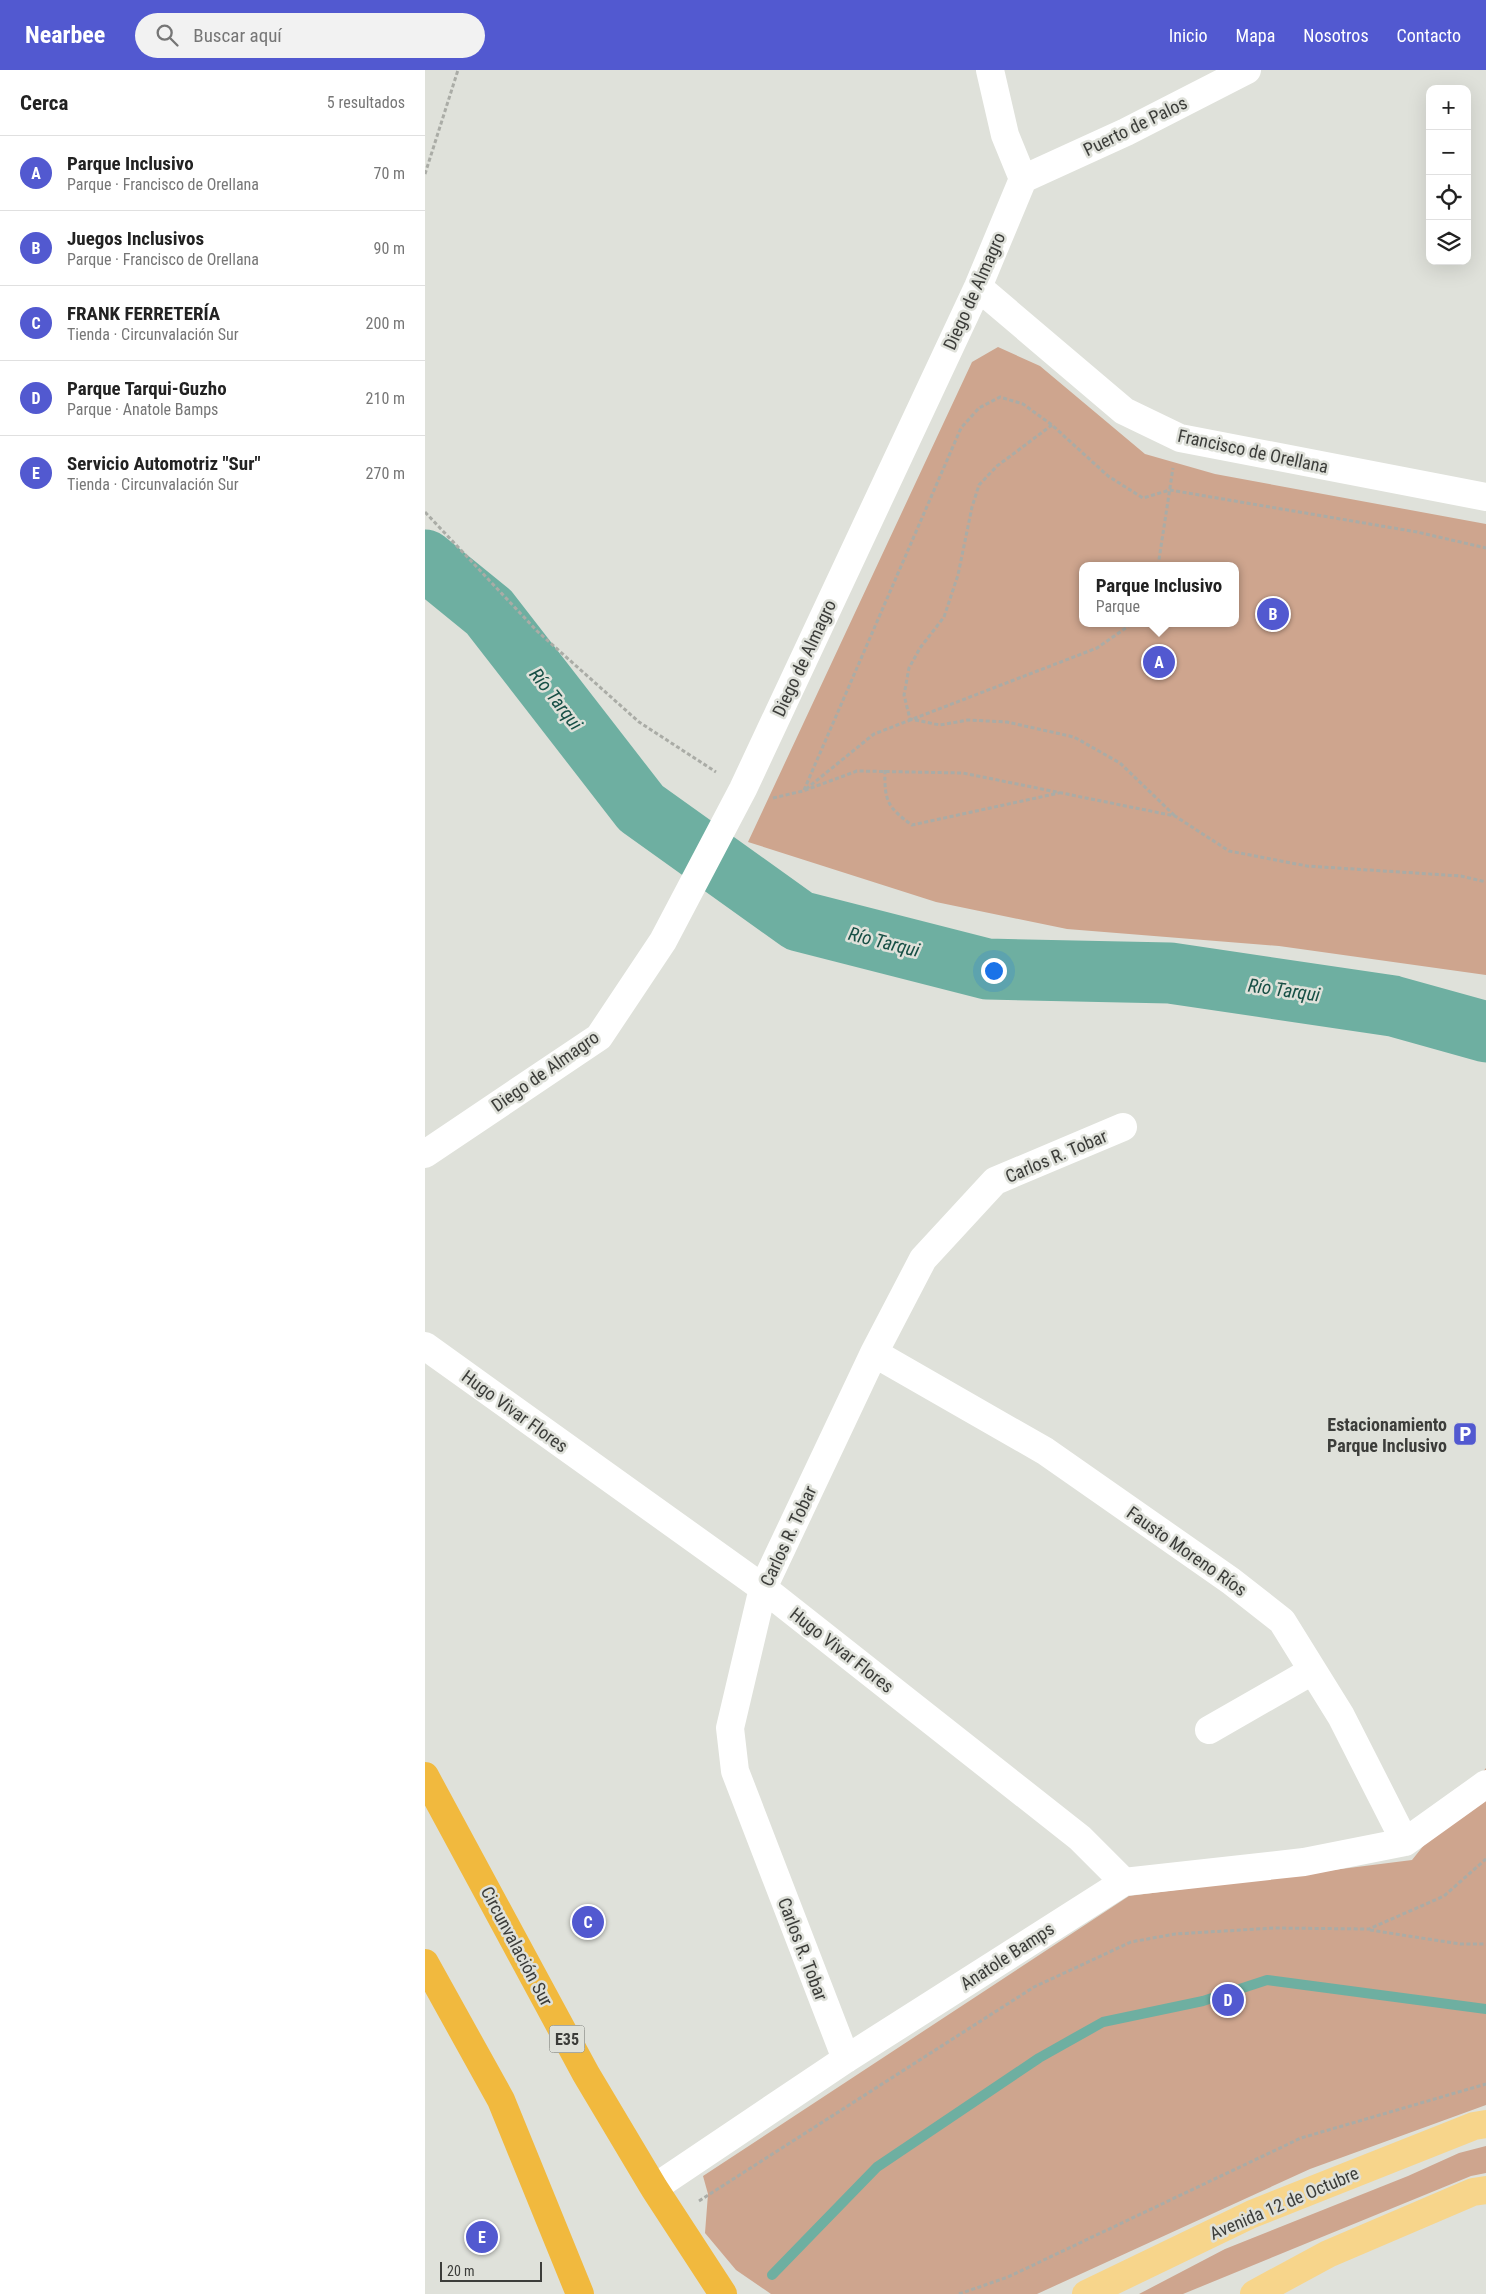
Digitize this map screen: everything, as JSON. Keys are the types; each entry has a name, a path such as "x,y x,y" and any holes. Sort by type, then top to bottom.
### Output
{"highway":[{"name":"Circunvalación Sur","path":"425,1776 586,2074 654,2188 723,2294"},
{"path":"425,1963 501,2100 580,2294"}],"main road":[{"name":"Avenida 12 de Octubre","path":"1086,2294 1252,2214 1474,2126 1486,2124"},
{"path":"1254,2294 1328,2254 1473,2192 1486,2190"}],"street":[{"path":"990,70 1005,135 1023,179"},
{"name":"Puerto de Palos","path":"1023,179 1126,132 1247,70"},
{"name":"Diego de Almagro","path":"425,1154 599,1037 663,941 743,789 978,286 1023,179"},
{"name":"Francisco de Orellana","path":"978,286 1124,411 1181,438 1486,497"},
{"name":"Carlos R. Tobar","path":"846,2059 735,1771 730,1728 763,1588 873,1353 923,1259 995,1181 1123,1127"},
{"name":"Hugo Vivar Flores","path":"425,1346 763,1588 1080,1838 1124,1882"},
{"name":"Fausto Moreno Ríos","path":"873,1353 1045,1451 1231,1581 1281,1621 1341,1716 1405,1842"},
{"path":"1209,1730 1313,1671"},
{"path":"1405,1842 1486,1784"},
{"name":"Anatole Bamps","path":"654,2188 846,2059 1124,1882 1304,1862 1405,1842"}],"path":[{"path":"425,174 458,70"},
{"path":"803,791 961,428 979,408 1000,398 1023,404 1052,425 1108,476 1143,498 1170,490 1417,532 1486,548"},
{"path":"911,719 904,695 909,668 920,648 944,617 958,575 972,506 979,485 997,466 1052,425"},
{"path":"1159,562 1170,490 1181,438"},
{"path":"425,512 537,631 639,722 743,789 767,800 803,791 857,771 885,770 963,773 1175,816"},
{"path":"803,791 874,734 1097,648 1127,627"},
{"path":"911,719 940,725 967,720 1007,722 1074,737 1120,763 1175,816 1229,851 1307,866 1461,876 1486,882"},
{"path":"885,770 885,787 892,811 912,825 1061,793"},
{"path":"1369,1930 1444,1896 1486,1858"},
{"path":"674,2219 708,2194 1034,1987 1131,1942 1175,1934 1244,1930 1369,1930 1460,1944 1486,1944"},
{"path":"959,2294 1008,2277 1301,2138 1486,2084"}],"shaded area":[{"path":"998,347 1040,366 1145,454 1215,474 1486,524 1486,975 1279,946 1067,929 936,902 748,842 972,362"},
{"path":"1486,1768 1486,2105 1310,2169 1037,2294 771,2294 736,2270 705,2233 708,2194 703,2176 1129,1896 1412,1860"},
{"path":"1486,2146 1486,2173 1471,2176 1183,2294 1139,2294 1225,2249 1408,2176 1459,2153"}],"waterway":[{"name":"Río Tarqui","path":"425,560 489,612 641,808 799,921 987,969 1170,973 1393,1006 1486,1032"},
{"path":"772,2275 877,2167 1039,2058 1103,2022 1203,2001 1267,1980 1486,2009"}],"place":[{"name":"Juegos Inclusivos","path":"1273,614"},
{"name":"Parque Inclusivo","path":"1159,662"},
{"name":"Estacionamiento Parque Inclusivo","path":"1465,1434"},
{"name":"FRANK FERRETERÍA","path":"588,1922"},
{"name":"Parque Tarqui-Guzho","path":"1228,2000"},
{"name":"Servicio Automotriz \"Sur\"","path":"482,2237"}]}
